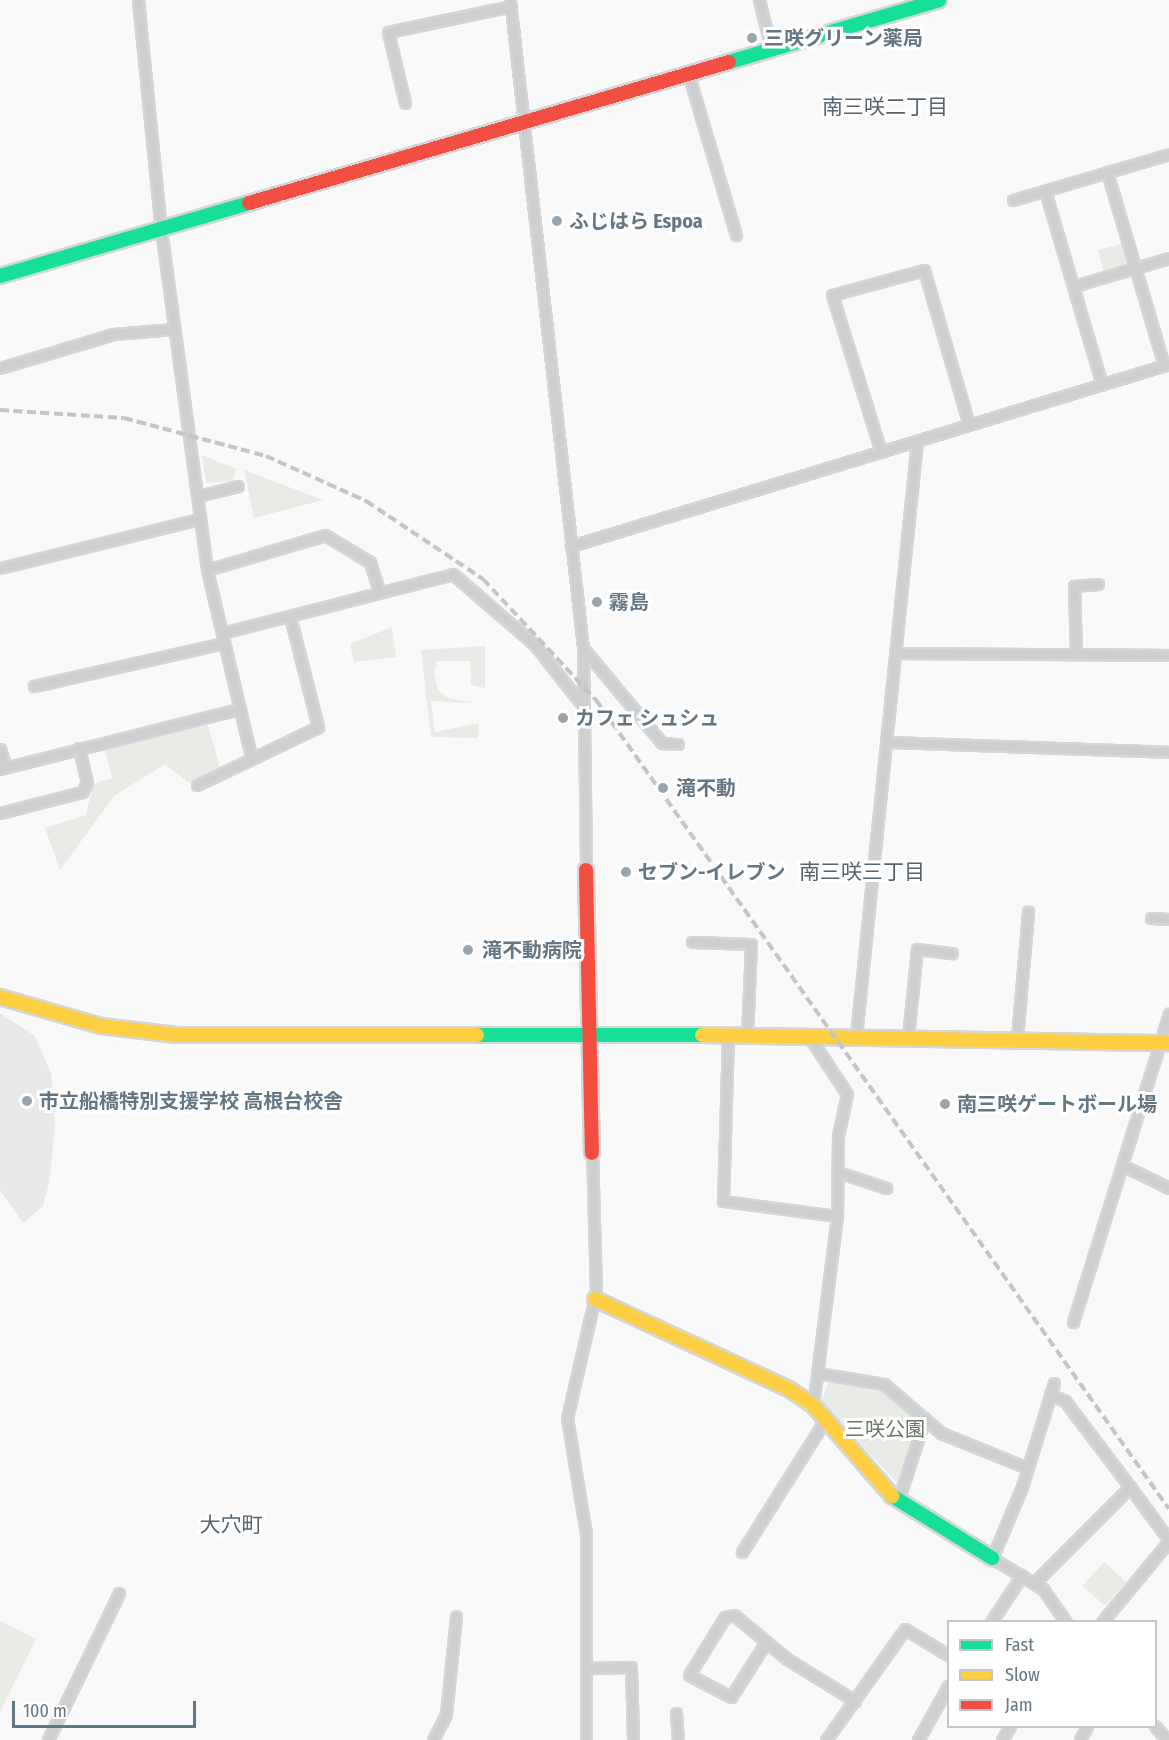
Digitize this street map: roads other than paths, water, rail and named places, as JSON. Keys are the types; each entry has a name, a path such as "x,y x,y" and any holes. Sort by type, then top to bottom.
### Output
{"street":[{"path":"138,0 160,229 207,570 251,756"},
{"path":"759,0 771,48"},
{"path":"0,276 939,0"},
{"path":"405,103 388,32 511,3 583,648 595,1299 567,1418 586,1534 586,1740"},
{"path":"688,74 736,235"},
{"path":"1013,200 1169,155"},
{"path":"571,546 1167,365 1107,172"},
{"path":"1045,191 1102,385"},
{"path":"1074,286 1169,258"},
{"path":"881,452 832,295 924,270 969,425"},
{"path":"0,368 112,334 174,329"},
{"path":"856,1036 898,653 916,441"},
{"path":"198,496 238,486"},
{"path":"0,567 201,519"},
{"path":"207,570 325,535 370,562 379,592"},
{"path":"34,686 223,638 290,616 453,574 535,645 583,706"},
{"path":"1076,653 1074,586 1098,584"},
{"path":"197,786 251,756 318,727 290,616"},
{"path":"583,648 662,743 678,744"},
{"path":"898,653 1169,655"},
{"path":"0,749 3,768 239,709"},
{"path":"887,742 1169,752"},
{"path":"0,813 82,792 87,783 79,748"},
{"path":"1017,1038 1028,911"},
{"path":"1151,918 1169,919"},
{"path":"692,942 751,944 747,1036"},
{"path":"908,1037 918,949 952,952"},
{"path":"0,997 101,1026 176,1035 808,1035 1165,1042"},
{"path":"1073,1322 1122,1165 1165,1042 1169,1014"},
{"path":"808,1035 847,1094 838,1172 837,1216 813,1405"},
{"path":"728,1036 723,1200 837,1216"},
{"path":"1122,1165 1169,1188"},
{"path":"838,1172 886,1188"},
{"path":"595,1299 747,1367 813,1405 898,1501 1035,1582 1064,1620"},
{"path":"817,1373 884,1384 941,1433 1025,1467"},
{"path":"992,1558 1054,1383"},
{"path":"1050,1394 1065,1401 1169,1540 1104,1620"},
{"path":"898,1501 925,1418"},
{"path":"742,1552 825,1420"},
{"path":"1035,1582 1130,1487"},
{"path":"992,1620 1022,1575"},
{"path":"48,1740 119,1593"},
{"path":"766,1642 731,1697 689,1675 725,1617 734,1615 766,1642 855,1701"},
{"path":"433,1740 446,1714 456,1617"},
{"path":"826,1740 905,1629 947,1654"},
{"path":"587,1668 631,1667 633,1740"},
{"path":"923,1738 947,1688"},
{"path":"676,1713 678,1740"},
{"path":"1157,1728 1167,1740"}],"railway":[{"path":"0,410 124,418 266,456 366,501 483,579 596,700 1169,1509"}],"place":[{"name":"三咲グリーン薬局","path":"752,38"},
{"name":"ふじはら Espoa","path":"557,221"},
{"name":"霧島","path":"597,602"},
{"name":"カフェ シュシュ","path":"563,718"},
{"name":"滝不動","path":"663,788"},
{"name":"セブン-イレブン","path":"626,872"},
{"name":"滝不動病院","path":"468,950"},
{"name":"市立船橋特別支援学校 高根台校舎","path":"27,1101"},
{"name":"南三咲ゲートボール場","path":"945,1104"}],"district":[{"name":"南三咲二丁目","path":"885,107"},
{"name":"南三咲三丁目","path":"862,872"},
{"name":"大穴町","path":"231,1525"}],"park label":[{"name":"三咲公園","path":"885,1429"}]}
